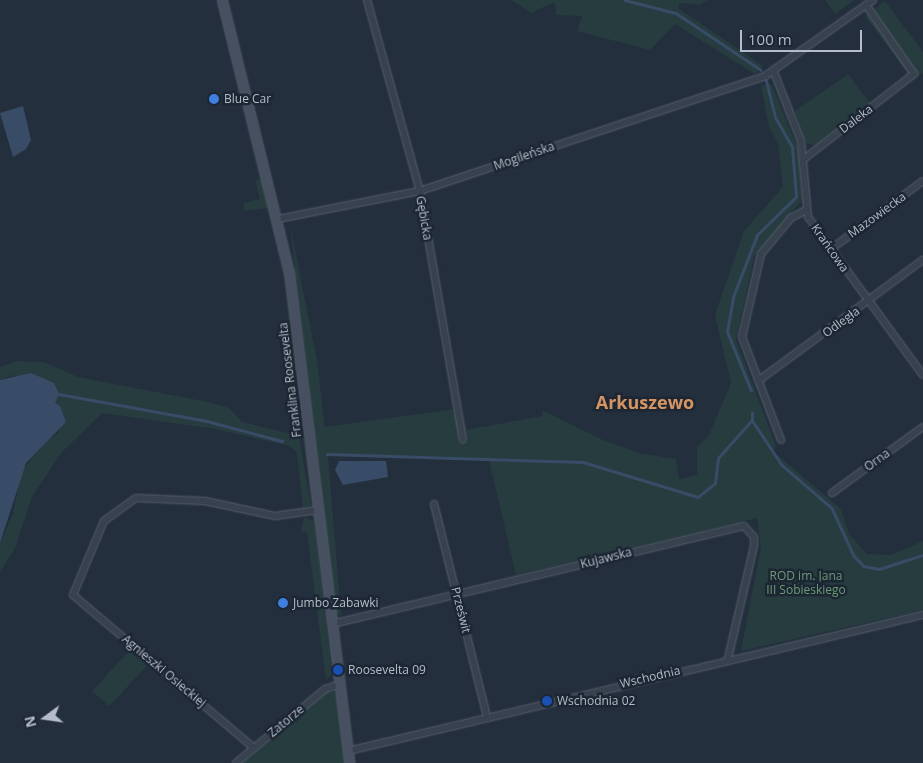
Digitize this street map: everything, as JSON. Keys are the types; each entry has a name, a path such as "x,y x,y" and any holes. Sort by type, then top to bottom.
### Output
{"street":[{"name":"Franklina Roosevelta","path":"222,0 278,219 350,763"},
{"name":"Gębicka","path":"367,0 420,191 464,439"},
{"name":"Mogileńska","path":"278,219 420,191 765,76 774,72 873,0"},
{"name":"Daleka","path":"804,159 908,79 914,70 866,5"},
{"name":"Krańcowa","path":"774,72 804,159 806,210 831,249 923,375"},
{"name":"Mazowiecka","path":"831,249 923,181"},
{"path":"781,440 742,337 761,254 791,218 806,210"},
{"name":"Odległa","path":"758,382 869,302 923,260"},
{"name":"Orna","path":"832,493 923,427"},
{"name":"Agnieszki Osieckiej","path":"254,748 73,594 104,521 136,498 205,501 275,516 318,510"},
{"name":"Prześwit","path":"434,504 487,716"},
{"name":"Kujawska","path":"332,624 744,526 750,529 754,546 728,659"},
{"name":"Wschodnia","path":"348,750 728,659 923,615"},
{"name":"Zatorze","path":"236,763 325,689 340,684"}],"green space":[{"path":"511,0 709,0 700,5 680,3 678,8 763,66 755,74 675,24 650,50 577,31 582,16 557,15 554,2 531,13"},
{"path":"825,0 854,0 835,14"},
{"path":"885,1 923,52 923,73 913,80 865,16"},
{"path":"848,74 870,103 815,146 806,143 795,111"},
{"name":"ROD im. Jana III Sobieskiego","path":"771,83 799,151 802,200 754,257 736,340 776,446 773,451 841,509 849,534 867,554 891,555 923,541 923,610 741,651 761,547 757,518 516,575 489,460 328,455 341,615 335,613 290,224 317,361 325,427 455,409 459,443 468,441 466,430 543,416 542,410 603,440 638,453 676,459 679,479 697,475 697,447 709,435 731,383 715,315 744,231 783,187 778,143 769,127 761,86"},
{"path":"262,178 268,208 245,211 243,203 260,199 255,180"},
{"path":"17,361 44,362 78,377 208,402 229,408 242,422 299,436 311,505 303,508 297,453 290,446 215,429 102,413 61,453 32,497 15,548 0,572 0,543 13,514 21,472 44,443 59,432 54,398 14,375 0,380 0,367"},
{"path":"304,517 314,521 332,674 326,680 307,533 301,531"},
{"path":"131,649 148,665 109,706 92,691"},
{"path":"328,691 336,693 345,763 242,763"}],"water":[{"path":"23,106 31,140 26,149 13,157 0,113"},
{"path":"31,373 54,383 59,394 55,403 60,406 66,422 26,463 0,543 0,380"},
{"path":"339,461 386,461 388,477 343,485 335,470"}],"waterway":[{"path":"625,0 676,13 761,70"},
{"path":"751,391 727,332 733,297 757,235 796,197 792,147 775,117 766,81"},
{"path":"59,394 207,421 282,441"},
{"path":"327,454 583,462 698,497 715,483 718,458 752,420 752,413"},
{"path":"752,420 782,465 832,508 854,556 864,566 879,569 923,555"}],"place":[{"name":"Blue Car","path":"214,99"},
{"name":"Jumbo Zabawki","path":"283,603"},
{"name":"Roosevelta 09","path":"338,670"},
{"name":"Wschodnia 02","path":"547,701"}],"district":[{"name":"Arkuszewo","path":"645,402"}]}
